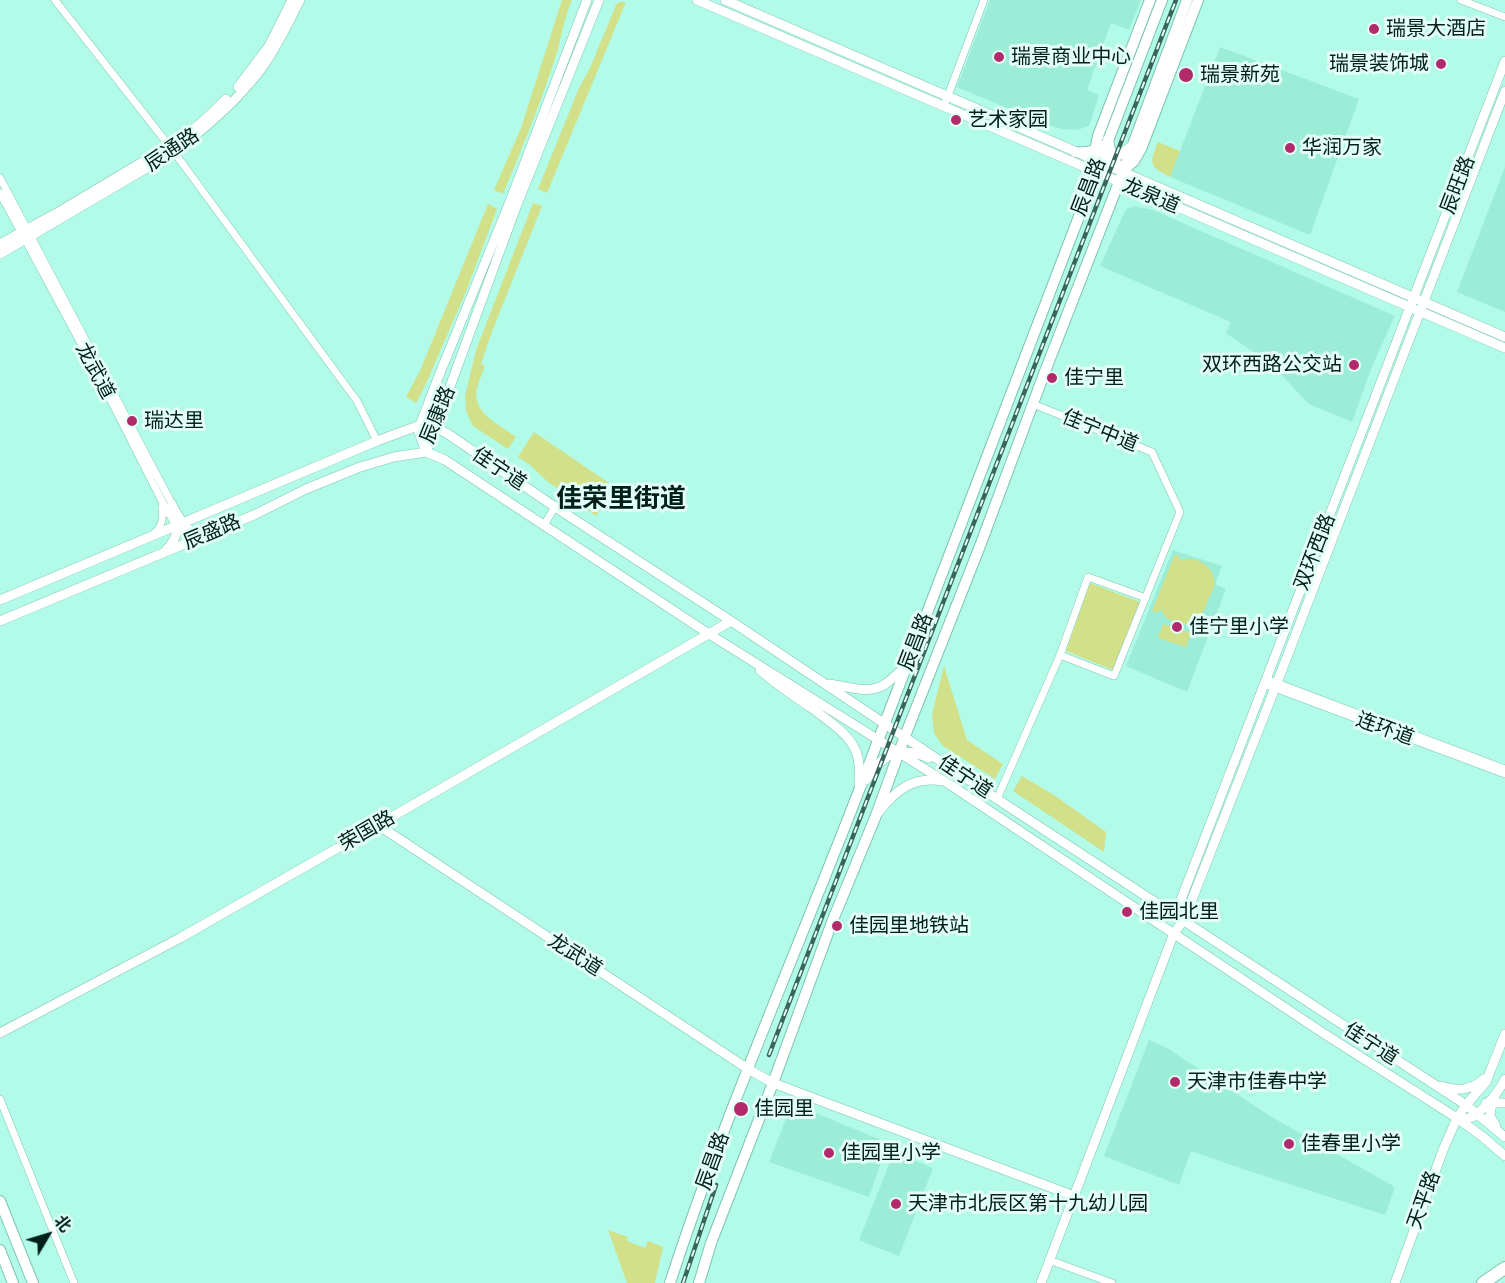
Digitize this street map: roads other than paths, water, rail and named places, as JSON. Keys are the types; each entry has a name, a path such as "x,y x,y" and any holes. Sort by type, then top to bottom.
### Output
{"highway":[{"path":"1483,1283 1505,1268"}],"main road":[{"path":"1097,167 1098,136 1150,0"},
{"name":"辰昌路","path":"670,1283 748,1069 879,739 1162,0"},
{"name":"辰昌路","path":"699,1283 711,1243 832,922 980,546 1187,0"},
{"path":"1121,177 1141,149 1198,0"},
{"path":"1074,157 1096,149 1108,139 1112,158 1121,177 1146,194"},
{"path":"0,1201 33,1283"},
{"path":"0,1250 13,1283"}],"street":[{"path":"55,0 172,149 357,401 377,441"},
{"name":"辰通路","path":"172,149 235,90 269,46 292,0"},
{"name":"辰通路","path":"0,254 26,235 197,135 258,73 278,43 300,0"},
{"name":"辰康路","path":"426,452 419,432 420,425 509,204 587,0"},
{"name":"辰康路","path":"426,452 516,207 599,0"},
{"path":"697,0 945,101"},
{"path":"725,0 945,101 1097,167 1133,145"},
{"path":"945,101 984,0"},
{"path":"1461,0 1505,17"},
{"name":"辰旺路","path":"1417,305 1505,61"},
{"name":"辰旺路","path":"1417,305 1505,91"},
{"name":"龙泉道","path":"1097,167 1417,305 1505,348"},
{"path":"0,178 26,235 181,524 194,536 200,537"},
{"name":"龙武道","path":"0,193 26,235 161,501 181,524"},
{"name":"龙泉道","path":"1146,194 1417,305 1505,337"},
{"name":"辰通路","path":"0,244 26,235"},
{"name":"双环西路","path":"1179,917 1265,682 1417,305"},
{"name":"双环西路","path":"1179,917 1276,686 1417,305"},
{"name":"佳宁中道","path":"1034,404 1152,452 1180,512 1114,676 1060,655"},
{"name":"佳宁道","path":"420,425 435,427 448,434 555,507 1471,1109 1505,1137"},
{"name":"辰盛路","path":"0,600 420,425"},
{"name":"佳宁道","path":"426,452 445,460 709,634 950,784 1323,1033 1459,1119 1505,1156"},
{"name":"辰盛路","path":"0,621 254,515 306,489 360,467 394,457 426,452"},
{"path":"151,537 163,519 161,501"},
{"path":"544,525 555,507"},
{"path":"165,552 175,541 181,524"},
{"path":"997,798 1060,655 1088,578 1146,598"},
{"name":"荣国路","path":"0,1033 180,938 731,621"},
{"path":"745,656 771,680 832,723 850,741 855,748 859,766 858,793"},
{"path":"824,683 869,689 880,687 908,664"},
{"name":"连环道","path":"1265,682 1505,769"},
{"name":"连环道","path":"1276,686 1505,774"},
{"path":"858,793 880,761 890,754 919,753 948,766"},
{"path":"874,818 893,796 914,782 934,780 950,784"},
{"name":"龙武道","path":"378,825 748,1069 773,1083 1074,1196"},
{"path":"1041,1283 1179,917"},
{"path":"1471,1109 1492,1069 1505,1034"},
{"path":"1430,1083 1455,1089 1466,1089 1478,1084 1492,1069"},
{"path":"1505,1079 1495,1098 1490,1116 1505,1137"},
{"path":"1479,1091 1505,1103"},
{"path":"1471,1109 1495,1098"},
{"path":"0,1099 74,1283"},
{"name":"天平路","path":"1395,1283 1452,1129 1459,1119 1471,1109"},
{"path":"1049,1260 1112,1283"}],"railway":[{"path":"769,1055 1176,0"},
{"path":"683,1283 716,1185"}],"place":[{"name":"瑞景大酒店","path":"1374,29"},
{"name":"瑞景商业中心","path":"999,57"},
{"name":"瑞景装饰城","path":"1441,64"},
{"name":"瑞景新苑","path":"1186,75"},
{"name":"艺术家园","path":"956,120"},
{"name":"华润万家","path":"1290,148"},
{"name":"双环西路公交站","path":"1354,365"},
{"name":"佳宁里","path":"1052,378"},
{"name":"瑞达里","path":"132,421"},
{"name":"佳宁里小学","path":"1177,627"},
{"name":"佳园北里","path":"1127,912"},
{"name":"佳园里地铁站","path":"837,926"},
{"name":"天津市佳春中学","path":"1175,1082"},
{"name":"佳园里","path":"741,1109"},
{"name":"佳春里小学","path":"1289,1144"},
{"name":"佳园里小学","path":"829,1153"},
{"name":"天津市北辰区第十九幼儿园","path":"896,1204"}],"district":[{"name":"佳荣里街道","path":"621,499"}]}
